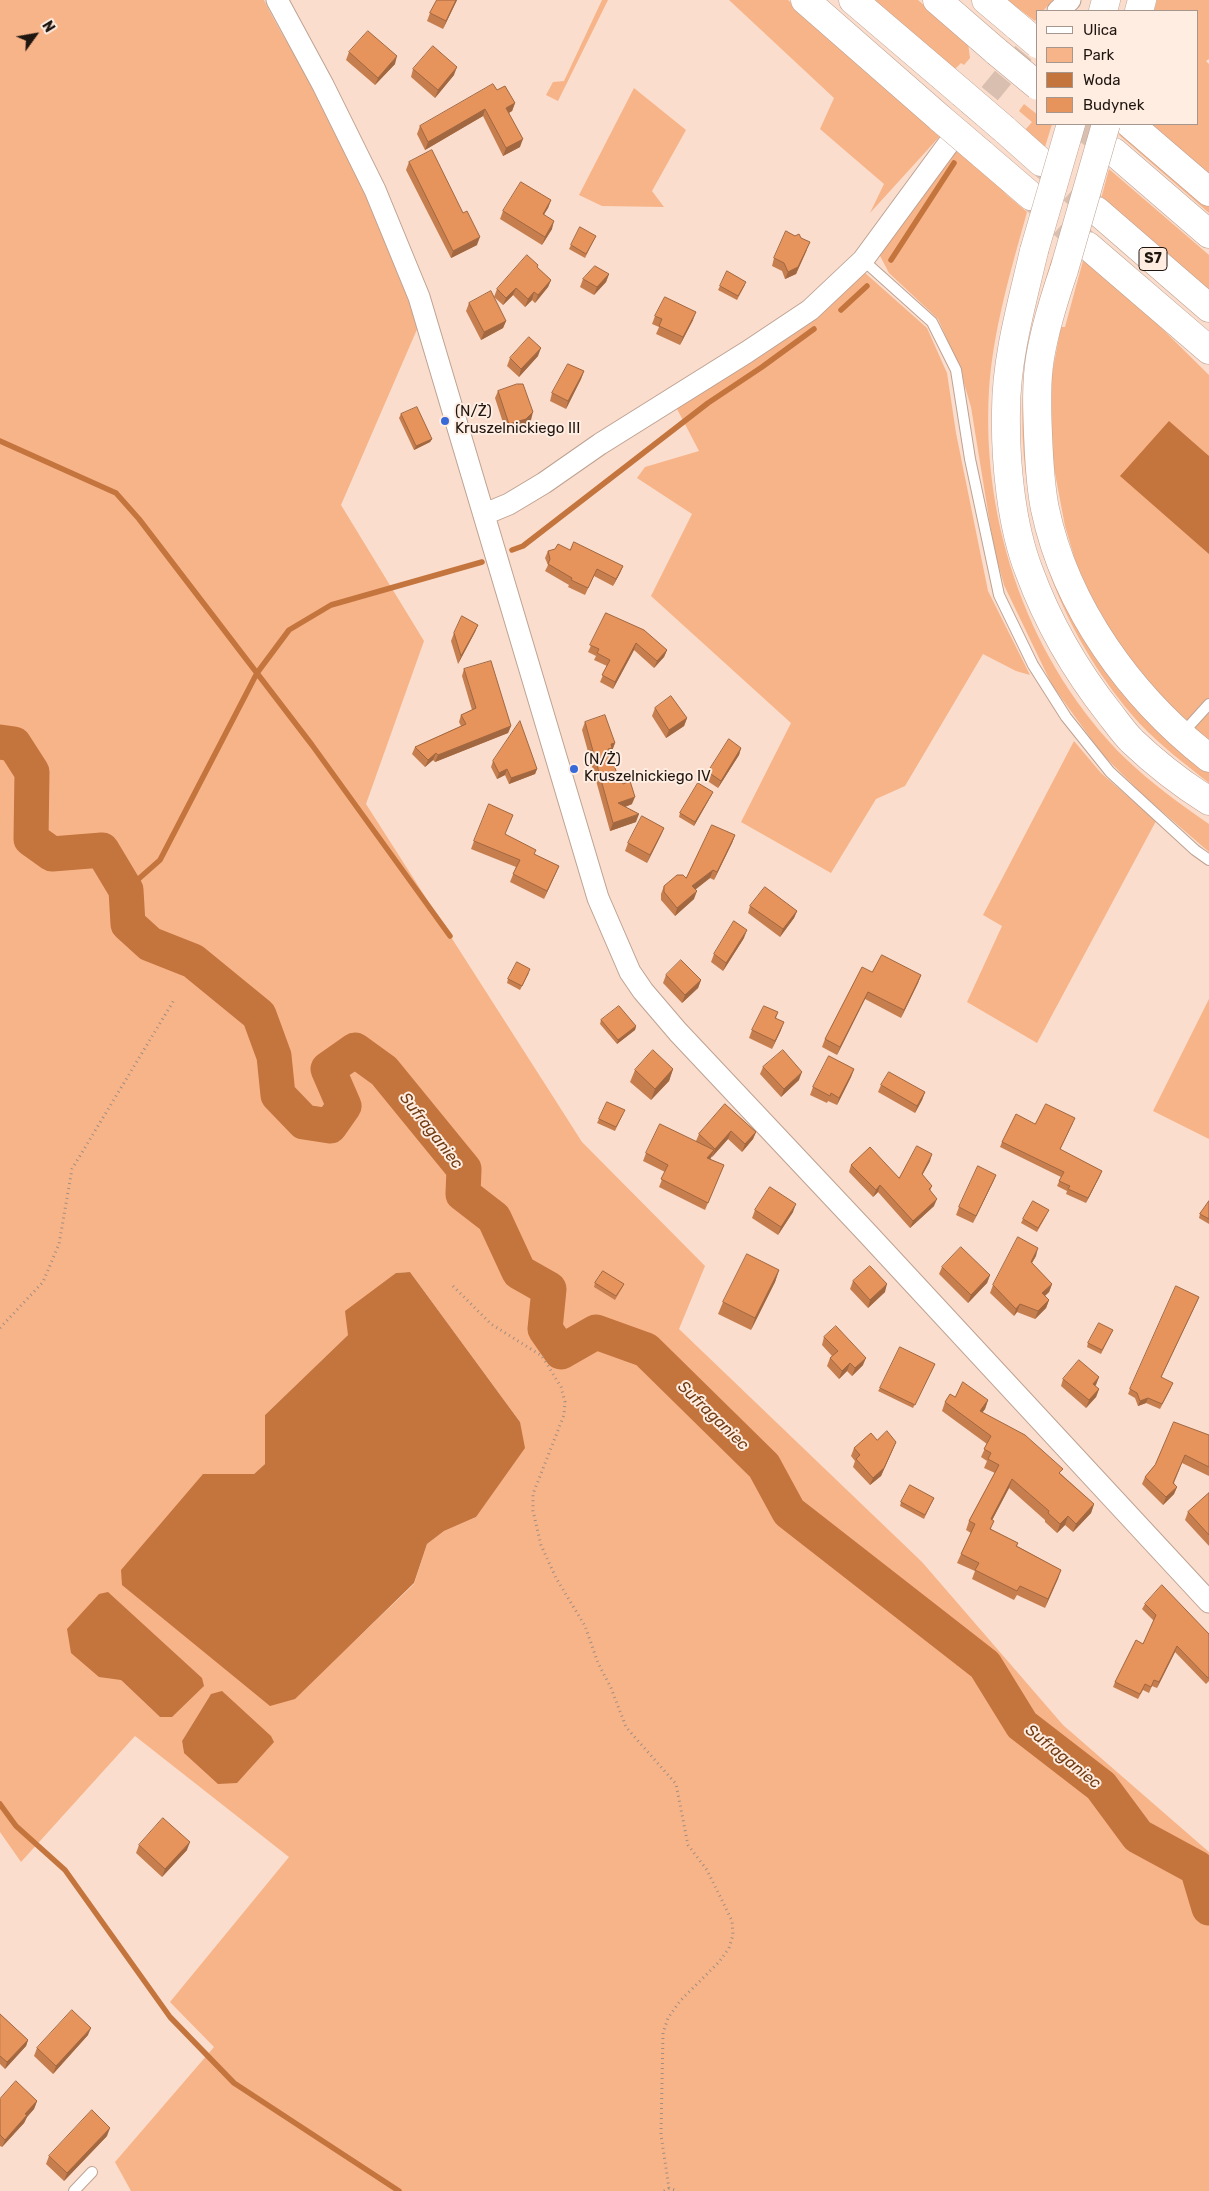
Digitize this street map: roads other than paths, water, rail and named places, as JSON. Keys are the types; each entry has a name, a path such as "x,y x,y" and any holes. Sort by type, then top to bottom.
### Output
{"highway":[{"path":"805,0 945,131 982,154 1032,196"},
{"path":"853,0 1041,162"},
{"path":"937,0 1036,84"},
{"path":"986,0 1028,36"},
{"path":"1070,125 1034,251 1016,336 1006,409 1007,462 1016,519 1028,569 1044,609 1066,651 1094,694 1131,740 1194,792 1209,801"},
{"path":"1106,125 1064,270 1049,315 1038,378 1036,405 1038,456 1045,510 1062,563 1085,613 1115,662 1144,698 1180,736 1209,758"},
{"path":"1131,125 1209,192"},
{"path":"1114,152 1209,234"},
{"name":"S7","path":"1097,211 1209,308"},
{"path":"1088,246 1209,350"}],"street":[{"path":"277,0 327,94 394,233 419,297 598,898 630,972 643,991 678,1032 859,1224 1209,1602"},
{"path":"1059,10 1070,0"},
{"path":"485,514 509,504 539,486 600,444 747,352 810,310 863,260 945,131"}],"lane":[{"path":"863,260 932,322 956,370 970,458 999,595 1033,664 1066,717 1110,772 1195,850 1209,860"},
{"path":"1180,736 1209,704"},
{"path":"74,2191 92,2172"}],"water":[{"path":"1169,421 1209,456 1209,554 1120,476"},
{"path":"410,1272 520,1422 525,1448 476,1517 444,1531 427,1544 414,1583 295,1699 270,1706 122,1585 121,1570 203,1474 254,1474 265,1464 265,1415 348,1335 345,1311 396,1273"},
{"path":"108,1592 202,1678 204,1686 172,1717 160,1717 121,1680 99,1677 71,1653 67,1629 99,1594"},
{"path":"222,1691 271,1736 274,1742 237,1783 218,1784 184,1753 182,1741 211,1694"}],"waterway":[{"path":"891,260 954,163"},
{"path":"841,310 867,286"},
{"path":"512,550 523,546 708,403 814,329"},
{"path":"0,441 116,493 139,519 312,745 450,936"},
{"path":"126,890 160,860 257,673 289,630 331,605 482,562"},
{"name":"Sufraganiec","path":"0,742 14,744 32,772 31,839 52,854 102,850 126,890 128,924 150,944 193,961 259,1015 274,1056 278,1095 304,1122 330,1126 344,1106 328,1069 355,1050 384,1071 464,1169 463,1194 494,1218 519,1272 549,1289 545,1329 561,1352 596,1332 646,1350 764,1466 789,1512 985,1665 1022,1725 1101,1786 1138,1836 1197,1868 1209,1908"},
{"path":"0,1804 16,1826 65,1870 170,2017 234,2083 399,2191"}],"tunnel":[{"path":"949,143 1036,37"},
{"path":"1082,125 1114,152"},
{"path":"1041,162 1097,211"},
{"path":"1031,196 1088,246"}],"place":[{"name":"(N/Ż) Kruszelnickiego III","path":"445,421"},
{"name":"(N/Ż) Kruszelnickiego IV","path":"574,769"}]}
